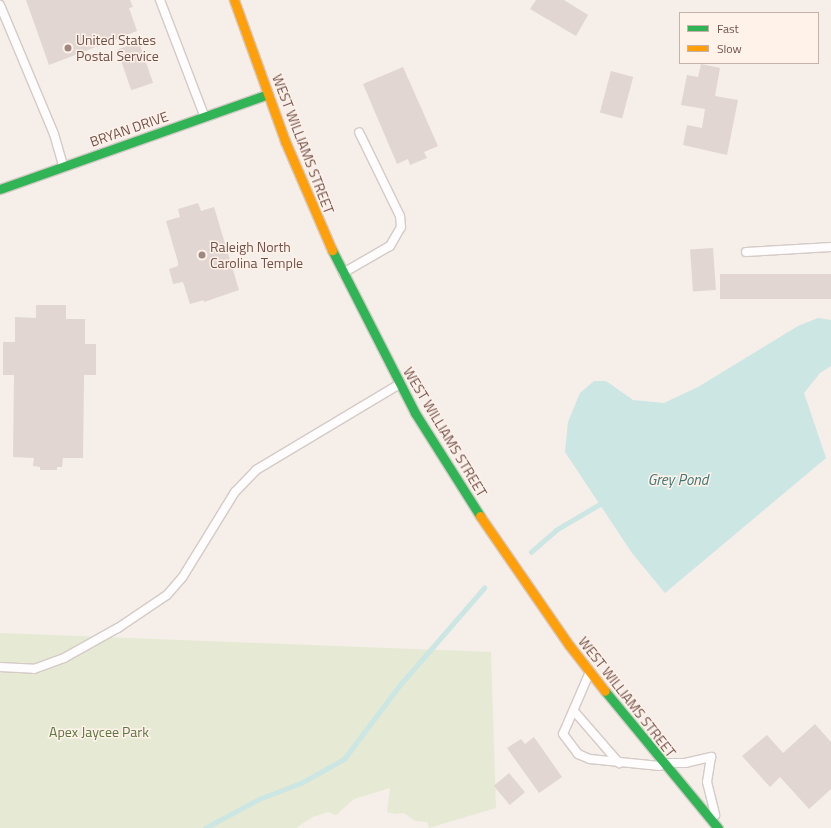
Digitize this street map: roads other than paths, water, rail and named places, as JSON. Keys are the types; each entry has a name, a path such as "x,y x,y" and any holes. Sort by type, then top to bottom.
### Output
{"main road":[{"name":"WEST WILLIAMS STREET","path":"234,0 300,180 343,274 399,384 482,520 590,674 662,764 718,827"},
{"name":"BRYAN DRIVE","path":"0,189 205,118 268,94"}],"lane":[{"path":"160,0 205,118"},
{"path":"0,5 54,134 63,166"},
{"path":"343,274 390,246 401,227 400,216 359,132"},
{"path":"746,252 831,246"},
{"path":"0,667 34,669 64,658 118,628 167,595 182,578 235,492 256,470 399,384"},
{"path":"590,674 563,734 578,754 590,759 619,763 685,763 711,758 707,782 718,827"},
{"path":"574,711 619,763"}],"water":[{"name":"Grey Pond","path":"818,318 831,320 831,366 820,373 804,393 826,458 665,593 632,553 565,452 568,422 580,393 594,381 606,381 633,400 664,403 698,387 798,326"}],"waterway":[{"path":"531,552 556,530 600,504"},
{"path":"205,828 259,799 301,783 344,759 399,686 484,588"}],"place":[{"name":"United States Postal Service","path":"68,48"},
{"name":"Raleigh North Carolina Temple","path":"202,255"}],"park label":[{"name":"Apex Jaycee Park","path":"99,732"}]}
